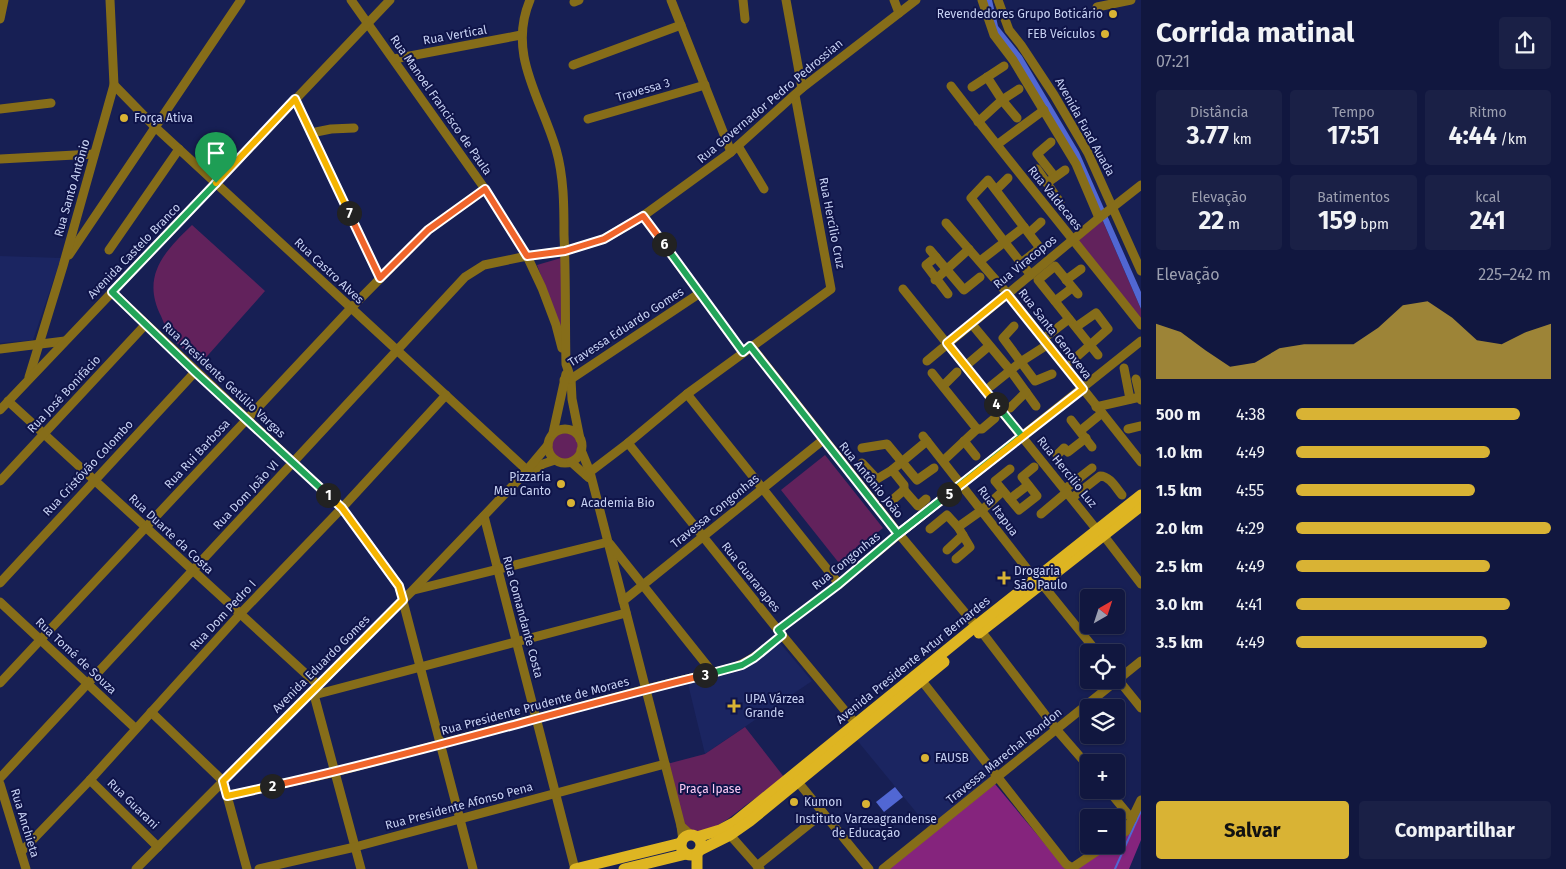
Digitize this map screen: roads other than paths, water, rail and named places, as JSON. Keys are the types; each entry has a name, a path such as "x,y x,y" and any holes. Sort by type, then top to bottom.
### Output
{"main road":[{"name":"Avenida Presidente Artur Bernardes","path":"575,869 720,830 736,822 856,724 1100,533 1141,495"},
{"name":"Avenida Presidente Artur Bernardes","path":"1100,533 1141,506"},
{"name":"Avenida Presidente Artur Bernardes","path":"624,869 693,853 730,836 922,681 978,629"},
{"path":"693,853 682,849 688,839 701,843 693,853 696,869"}],"street":[{"name":"Rua Santo Antônio","path":"28,380 63,266 114,85 110,0"},
{"path":"63,266 77,242 241,0"},
{"name":"Rua Manoel Francisco de Paula","path":"350,0 366,24 394,59 485,189 527,256 553,316 567,374"},
{"name":"Avenida Castelo Branco","path":"0,410 390,0"},
{"path":"530,0 525,13 522,36 525,66 556,148 563,181 567,374 581,450 608,542 681,826 688,839"},
{"path":"672,0 705,85 734,149 764,189"},
{"path":"743,0 744,19"},
{"path":"786,0 798,92"},
{"path":"894,0 899,13"},
{"name":"Rua Governador Pedro Pedrossian","path":"527,256 565,251 604,239 643,216 734,149 798,92 916,0"},
{"path":"982,0 994,35 1014,60 1076,164 1099,218"},
{"name":"Avenida Fuad Auada","path":"998,0 1009,30 1054,95 1088,153 1110,209 1138,258 1141,271"},
{"path":"1097,7 1131,0"},
{"path":"0,19 2,4"},
{"path":"573,65 681,25"},
{"name":"Rua Vertical","path":"394,59 522,36"},
{"path":"972,87 1004,66"},
{"path":"987,77 1017,118"},
{"name":"Rua Castro Alves","path":"114,85 154,127 397,350 526,473"},
{"name":"Travessa 3","path":"588,119 705,85"},
{"name":"Rua Valdecaes","path":"951,86 978,122 998,144 1023,179 1141,325"},
{"path":"978,122 1002,100 1019,89"},
{"name":"Rua Hercílio Cruz","path":"589,475 687,394 831,288 798,92"},
{"path":"295,99 380,278"},
{"path":"0,109 50,104"},
{"path":"998,144 1044,110"},
{"path":"311,133 354,128"},
{"path":"1051,142 1037,154 1047,183 1060,202"},
{"path":"109,250 179,149"},
{"path":"0,159 94,154"},
{"path":"1041,166 1055,177"},
{"path":"1023,179 1041,166"},
{"path":"1047,183 1065,170"},
{"path":"996,190 1008,178"},
{"path":"1021,263 1040,248 988,180 972,198 1004,242 1021,263 1031,275"},
{"name":"Rua Viracopos","path":"927,361 1141,185"},
{"name":"Rua Rui Barbosa","path":"0,683 144,527 380,278 428,230 485,189"},
{"name":"Rua Antônio João","path":"643,216 700,293 978,629 1080,757"},
{"path":"980,261 1004,242 1041,222"},
{"name":"Rua Santa Genoveva","path":"946,223 1007,294 1141,462"},
{"path":"936,280 969,249"},
{"path":"948,294 926,265 933,253 964,290 980,277"},
{"name":"Rua Dom João VI","path":"0,778 465,277 484,265 527,256"},
{"path":"1055,301 1075,291 1055,266 1038,280 1098,355"},
{"path":"1066,280 1080,269"},
{"name":"Rua Hercilio Luz","path":"903,290 1141,584"},
{"name":"Rua Presidente Getúlio Vargas","path":"112,292 342,508 399,586 473,869"},
{"name":"Travessa Eduardo Gomes","path":"567,374 700,293"},
{"path":"1072,361 1108,329 1096,312 1076,327"},
{"path":"991,386 1022,362 1069,319"},
{"name":"Rua José Bonifácio","path":"0,481 146,324"},
{"path":"1014,326 1003,338 1035,381 1052,374"},
{"path":"975,328 1010,370 1036,406"},
{"path":"0,349 65,341"},
{"name":"Rua Congonhas","path":"780,633 898,534 1083,389 1141,341"},
{"path":"969,363 989,346"},
{"path":"1124,368 1130,399"},
{"name":"Rua Cristóvão Colombo","path":"0,583 94,479 195,372"},
{"path":"943,386 957,372"},
{"path":"932,373 977,429"},
{"path":"555,460 549,453 548,445 554,433 567,374"},
{"path":"1057,455 1064,448 1068,452 1083,435 1099,410 1130,399 1140,398 1138,378 1126,382"},
{"path":"1010,408 1026,392"},
{"path":"687,394 839,584"},
{"name":"Rua Dom Pedro I","path":"21,852 90,780 240,614 446,396"},
{"name":"Rua Duarte da Costa","path":"8,401 240,614 315,690"},
{"path":"943,461 977,429 982,429 995,418"},
{"path":"1071,420 1092,447"},
{"path":"1128,429 1141,426"},
{"path":"554,433 562,429 570,430 580,439"},
{"name":"Rua Itapua","path":"902,462 925,438 1089,644"},
{"name":"Travessa Congonhas","path":"623,601 823,440"},
{"path":"964,441 976,456"},
{"name":"Rua Guararapes","path":"628,443 702,537 856,724"},
{"path":"862,448 887,444 917,480 934,468"},
{"name":"Avenida Eduardo Gomes","path":"136,869 413,590 526,473 548,445"},
{"path":"526,473 555,460 566,463 571,462 579,455 581,450"},
{"path":"571,462 589,475"},
{"path":"862,464 877,479 902,462"},
{"path":"1010,469 995,481 1019,510 1037,496 1022,477 1034,467"},
{"path":"1041,514 1068,493 1092,468"},
{"path":"892,470 904,485 904,490 918,506 926,499"},
{"path":"1068,493 1100,476 1105,476 1122,495"},
{"path":"1010,499 1028,485"},
{"path":"888,503 904,490"},
{"path":"947,550 961,531 1003,491"},
{"path":"930,529 948,515 961,531 970,547 956,559"},
{"name":"Rua Comandante Costa","path":"484,516 575,869"},
{"path":"413,590 608,542"},
{"path":"608,542 644,584 713,673"},
{"name":"Rua Tomé de Souza","path":"0,602 136,728"},
{"path":"361,869 315,690 420,667 626,613"},
{"name":"Rua Presidente Prudente de Moraes","path":"227,796 336,772 646,689 713,673 746,663 780,633"},
{"name":"Travessa Marechal Rondon","path":"1125,672 1141,661"},
{"path":"922,681 1066,864 1072,868 1093,854"},
{"path":"1125,688 1141,708"},
{"name":"Travessa Marechal Rondon","path":"883,869 998,778 1104,689"},
{"path":"151,712 223,781 247,869"},
{"name":"Rua Presidente Afonso Pena","path":"259,869 355,847 665,764"},
{"name":"Rua Guarani","path":"90,780 158,847"},
{"path":"798,782 869,869"},
{"name":"Rua Anchieta","path":"0,784 26,869"},
{"path":"1116,799 1132,818"},
{"path":"1125,832 1141,800"},
{"path":"730,836 759,868 823,813"}],"water":[{"path":"983,0 992,0 998,26 1022,56 1079,152 1141,292 1141,309 1077,161 995,33"},
{"path":"895,787 903,797 884,812 876,802"}],"waterway":[{"path":"1115,869 1141,811"}],"place":[{"name":"Revendedores Grupo Boticário","path":"1113,14"},
{"name":"FEB Veículos","path":"1105,34"},
{"name":"Força Ativa","path":"124,118"},
{"name":"Pizzaria Meu Canto","path":"561,484"},
{"name":"Academia Bio","path":"571,503"},
{"name":"Drogaria São Paulo","path":"1004,578"},
{"name":"UPA Várzea Grande","path":"734,706"},
{"name":"FAUSB","path":"925,758"},
{"name":"Kumon","path":"794,802"},
{"name":"Instituto Varzeagrandense de Educação","path":"866,804"}],"park label":[{"name":"Praça Ipase","path":"710,789"}]}
